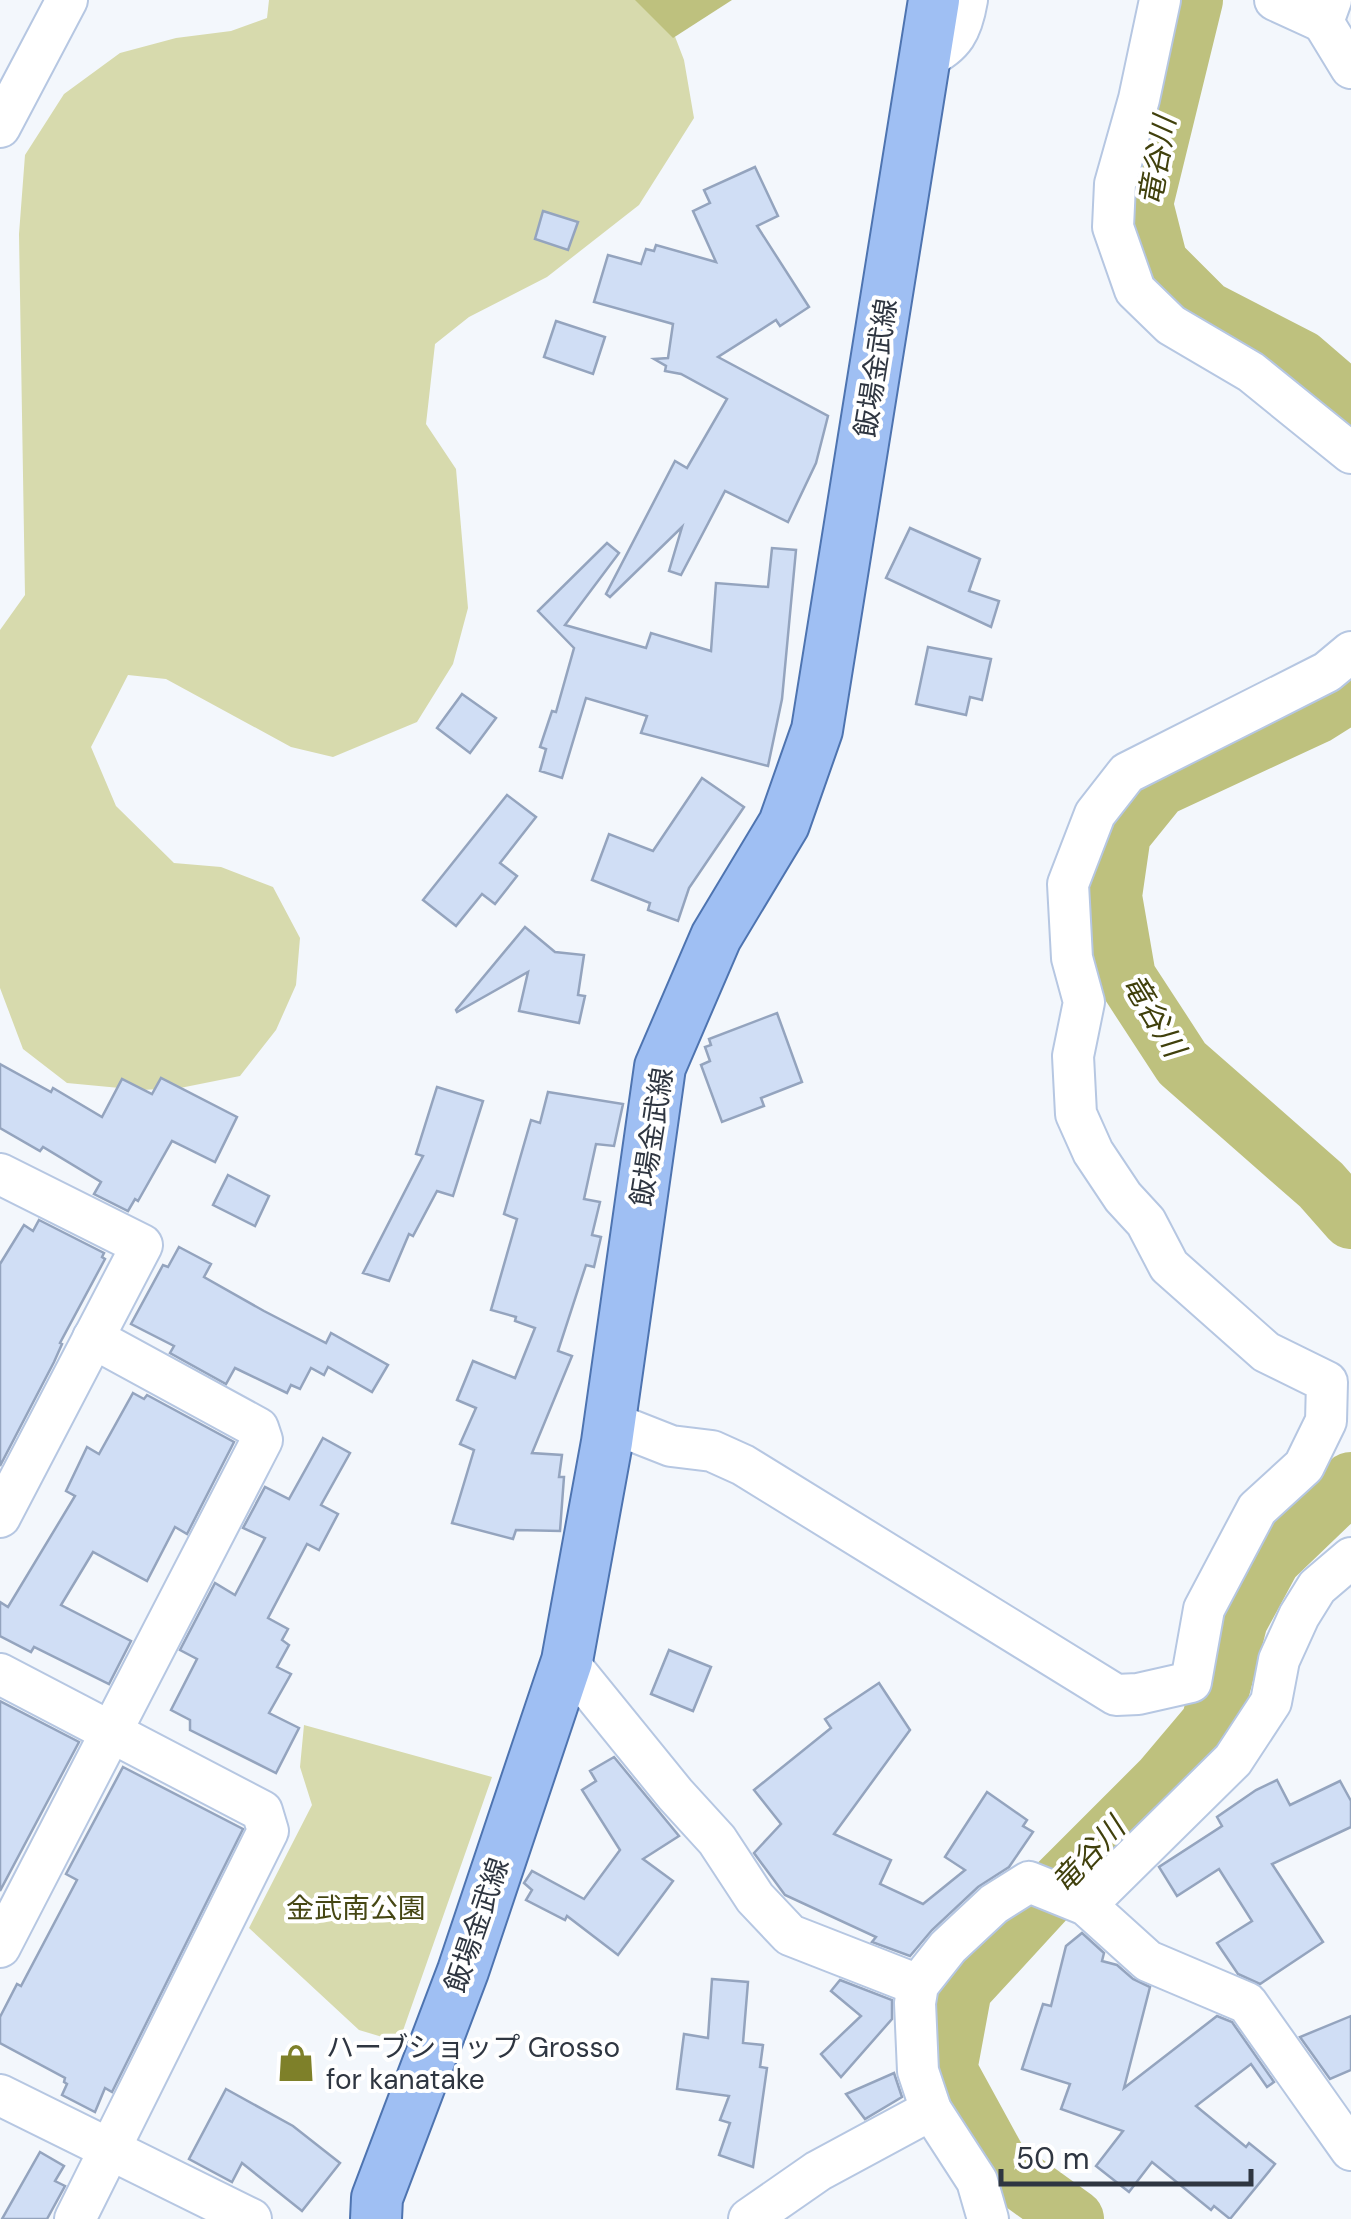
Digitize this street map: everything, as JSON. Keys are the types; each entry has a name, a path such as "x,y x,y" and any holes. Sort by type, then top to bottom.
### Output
{"main road":[{"name":"飯場金武線","path":"376,2219 377,2198 462,1970 566,1661 610,1422 660,1067 716,937 784,824 817,730 934,0"}],"street":[{"path":"0,126 67,0"},
{"path":"926,58 947,48 955,38 962,27 967,0"},
{"path":"1160,0 1116,184 1113,226 1134,290 1171,325 1251,372 1351,454"},
{"path":"1275,0 1327,11 1351,68"},
{"path":"610,1422 671,1446 712,1451 743,1465 1116,1696 1191,1682 1204,1609 1257,1509 1304,1466 1326,1421 1328,1382 1266,1352 1169,1266 1146,1222 1122,1197 1093,1152 1076,1114 1074,1056 1084,1002 1072,958 1068,884 1096,814 1127,773 1327,672 1351,652"},
{"path":"0,1517 142,1245 6,1190"},
{"path":"0,1946 262,1440 258,1428 93,1338"},
{"path":"1086,1905 1233,1760 1271,1702 1279,1660 1299,1616 1316,1588 1351,1558"},
{"path":"566,1661 717,1840 755,1898 790,1935 918,1986"},
{"path":"0,1674 262,1811 268,1831 75,2219"},
{"path":"988,2219 977,2181 930,2110 918,2071 915,2004 918,1986 974,1921 1028,1882 1086,1905 1148,1961 1247,2003 1351,2150"},
{"path":"0,2096 251,2219"},
{"path":"749,2219 818,2171 930,2110"}],"green space":[{"path":"269,0 661,0 684,60 694,118 639,205 547,277 469,317 435,344 426,424 456,469 468,608 453,664 417,722 333,757 291,747 166,679 128,675 91,747 116,806 174,863 221,867 273,887 300,938 296,985 276,1030 240,1076 180,1088 141,1090 67,1083 23,1049 0,988 0,630 25,595 19,234 25,155 64,94 120,53 176,38 231,31 267,18"},
{"name":"金武南公園","path":"304,1725 492,1777 399,2042 359,2030 249,1928 312,1805 300,1767"}],"shaded area":[{"path":"635,0 732,0 673,38"}],"building":[{"path":"755,167 778,216 757,226 809,307 780,326 776,320 718,357 828,416 816,463 788,522 725,491 681,575 669,571 682,527 610,597 606,594 675,461 687,468 727,399 681,374 665,371 666,366 654,359 668,358 673,324 594,302 608,255 641,264 646,249 654,251 656,245 716,262 693,211 710,203 704,190"},
{"path":"543,211 578,222 568,250 535,239"},
{"path":"556,321 605,337 593,374 544,357"},
{"path":"910,528 980,559 969,591 999,601 991,627 886,578"},
{"path":"607,543 619,553 565,625 646,648 651,633 711,651 716,583 768,587 772,548 796,550 782,699 768,766 641,733 647,716 586,698 562,778 540,771 546,749 540,747 552,711 556,712 574,648 538,611"},
{"path":"928,647 991,659 982,700 970,697 966,715 916,704"},
{"path":"462,694 496,718 470,753 437,728"},
{"path":"702,778 744,807 689,888 678,921 648,910 650,903 592,880 609,834 653,851"},
{"path":"507,795 536,817 500,863 517,876 495,904 482,894 456,926 423,900"},
{"path":"525,927 555,952 584,955 578,995 585,996 579,1023 519,1011 528,972 457,1012"},
{"path":"777,1013 802,1082 761,1098 764,1106 722,1122 701,1065 710,1061 705,1047 711,1045 709,1039"},
{"path":"0,1064 51,1092 53,1088 102,1117 122,1079 152,1094 161,1078 237,1117 215,1162 172,1141 138,1201 135,1199 128,1211 94,1194 101,1182 43,1147 40,1151 0,1128"},
{"path":"437,1087 483,1101 453,1196 437,1191 413,1236 409,1234 389,1281 363,1273 423,1156 416,1154"},
{"path":"548,1092 623,1104 614,1146 596,1144 584,1199 600,1202 592,1235 601,1237 594,1267 586,1265 558,1351 572,1356 532,1453 562,1455 560,1531 516,1530 513,1539 452,1523 474,1450 460,1444 476,1408 457,1400 473,1361 515,1378 535,1328 491,1310 517,1219 504,1214 531,1120 540,1123"},
{"path":"228,1175 269,1196 255,1226 213,1205"},
{"path":"39,1220 104,1253 105,1259 0,1466 0,1264 24,1225 33,1231"},
{"path":"179,1247 211,1264 204,1277 264,1311 326,1343 331,1333 388,1365 372,1392 328,1367 324,1375 311,1368 300,1389 291,1385 287,1393 235,1368 226,1384 170,1353 174,1346 131,1324 163,1265 168,1267"},
{"path":"133,1393 144,1399 147,1395 234,1442 187,1534 175,1527 147,1581 93,1552 61,1605 131,1641 109,1684 34,1647 31,1652 0,1636 0,1602 8,1607 75,1496 66,1491 87,1447 99,1454"},
{"path":"323,1438 350,1453 321,1505 338,1514 319,1550 307,1544 268,1618 288,1629 282,1640 289,1645 277,1667 291,1674 269,1713 299,1728 276,1773 190,1730 190,1720 171,1710 197,1659 180,1650 215,1583 235,1595 265,1538 243,1528 265,1487 289,1499"},
{"path":"669,1650 711,1667 693,1711 651,1694"},
{"path":"879,1683 910,1730 834,1834 891,1860 880,1884 923,1904 965,1870 945,1857 987,1792 1027,1820 1023,1826 1033,1832 1009,1867 978,1887 910,1956 872,1942 876,1937 785,1895 754,1853 781,1824 754,1790 831,1728 825,1719"},
{"path":"0,1701 79,1742 0,1891"},
{"path":"614,1757 679,1836 643,1859 673,1881 618,1955 567,1916 565,1920 526,1900 532,1890 524,1883 532,1871 584,1899 620,1850 582,1790 596,1781 590,1771"},
{"path":"123,1767 243,1829 112,2092 105,2088 95,2112 62,2095 67,2084 65,2078 0,2043 0,2017 17,1984 21,1986 77,1880 66,1874"},
{"path":"1277,1780 1290,1805 1340,1781 1351,1801 1351,1827 1272,1864 1323,1942 1260,1984 1238,1974 1217,1943 1252,1921 1219,1869 1177,1896 1159,1867 1222,1826 1217,1817"},
{"path":"1082,1933 1104,1953 1102,1961 1117,1965 1150,1987 1124,2088 1217,2016 1232,2022 1274,2082 1267,2087 1251,2064 1196,2106 1246,2147 1249,2143 1275,2164 1230,2219 1214,2206 1211,2210 1152,2162 1129,2192 1096,2166 1123,2131 1061,2109 1070,2084 1022,2069 1043,2004 1051,2006 1066,1946"},
{"path":"712,1979 748,1982 743,2043 763,2045 760,2067 767,2068 753,2167 719,2155 730,2123 720,2120 729,2096 677,2089 684,2034 708,2038"},
{"path":"840,1980 892,2000 892,2019 841,2077 821,2054 861,2016 831,1991"},
{"path":"1351,2016 1351,2070 1330,2079 1300,2037"},
{"path":"894,2073 902,2097 865,2119 846,2094"},
{"path":"226,2089 293,2126 340,2163 302,2211 242,2163 232,2182 189,2159"},
{"path":"40,2152 64,2166 55,2181 65,2186 47,2219 2,2219"}],"waterway":[{"name":"竜谷川","path":"1193,0 1143,204 1158,263 1206,311 1301,360 1351,403"},
{"name":"竜谷川","path":"1351,692 1316,714 1159,787 1121,834 1112,896 1126,977 1182,1063 1321,1185 1351,1219"},
{"name":"竜谷川","path":"1074,2219 999,2165 947,2070 962,1989 1162,1781 1211,1723 1238,1620 1271,1559 1351,1482"}],"place":[{"name":"ハーブショップ Grosso for kanatake","path":"296,2063"}]}
